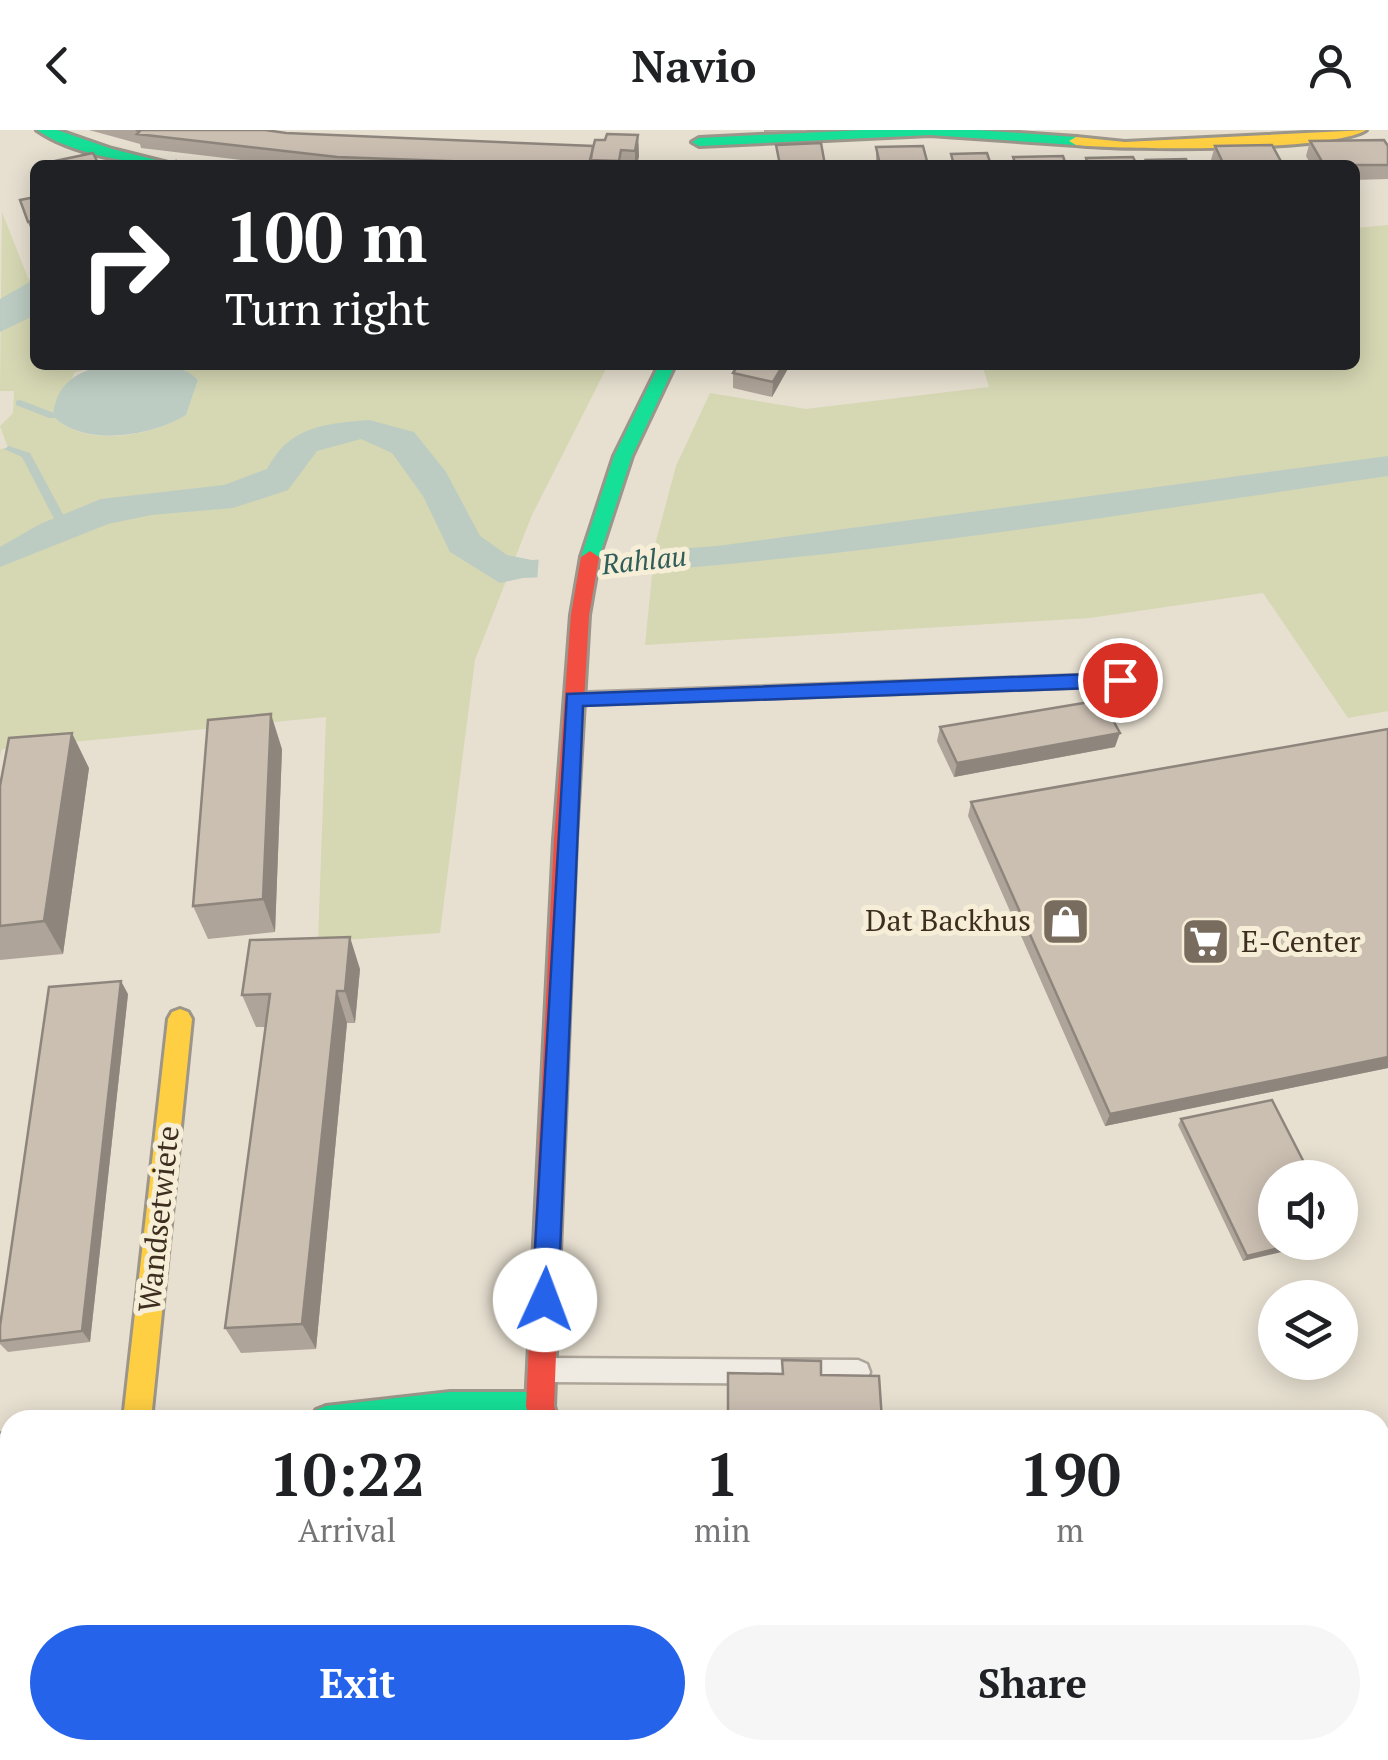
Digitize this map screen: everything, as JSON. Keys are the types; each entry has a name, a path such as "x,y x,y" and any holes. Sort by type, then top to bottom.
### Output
{"street":[{"path":"44,130 109,153 144,160"},
{"path":"699,146 930,131 999,133 1126,146 1326,136 1359,130"},
{"path":"539,1410 574,699 584,586 592,543 622,453 664,370"},
{"name":"Wandsetwiete","path":"138,1410 180,1019"},
{"path":"415,1410 450,1406 490,1410"}],"lane":[{"path":"574,699 1120,680"},
{"path":"543,1370 858,1372"}],"green space":[{"path":"2,212 30,280 30,370 83,370 75,372 53,416 82,433 137,433 186,415 198,380 185,370 605,370 532,515 475,660 440,933 318,942 326,717 2,749 0,756 0,449 8,448 0,426 13,413 14,391 0,391"},
{"path":"1388,225 1388,711 1348,718 1263,593 1090,618 645,645 655,545 676,466 710,393 806,409 989,387 984,370 1360,370 1360,228"}],"water":[{"path":"30,282 30,317 0,332 0,299"},
{"path":"183,370 198,380 186,415 155,429 100,435 66,426 53,416 63,388 85,371"},
{"name":"Rahlau","path":"369,420 414,432 446,472 480,536 507,555 532,560 717,546 1388,456 1388,476 848,551 500,583 450,552 423,496 392,453 361,439 317,451 288,490 233,508 151,515 108,524 0,567 0,547 40,524 101,499 224,485 267,469 286,444 309,430"}],"pier":[{"path":"649,546 649,577 537,582 539,555"}],"building":[{"path":"136,130 265,130 593,146 591,160 420,160 337,157 137,134 140,131"},
{"path":"607,134 638,135 635,151 621,150 619,160 590,160 595,140 605,140"},
{"path":"1384,140 1388,146 1388,165 1321,160 1310,141"},
{"path":"821,143 824,160 779,160 776,145"},
{"path":"1272,145 1280,160 1222,160 1215,146"},
{"path":"923,146 927,160 879,160 876,147"},
{"path":"93,153 96,160 60,160"},
{"path":"987,153 989,160 953,160 951,154"},
{"path":"1063,156 1064,160 1014,160 1013,157"},
{"path":"1133,157 1134,160 1087,160"},
{"path":"30,198 30,221 28,222 20,200"},
{"path":"735,370 780,370 773,382 733,373"},
{"path":"1102,700 1120,733 957,763 940,727"},
{"path":"271,714 263,899 193,906 208,720"},
{"name":"E-Center","path":"1388,729 1388,1057 1110,1114 971,802"},
{"path":"72,733 44,921 0,926 0,786 9,738"},
{"path":"350,937 345,991 337,991 302,1324 225,1328 270,994 242,995 250,940"},
{"path":"121,981 82,1331 0,1341 49,987"},
{"path":"1272,1100 1303,1160 1258,1160 1258,1253 1247,1256 1181,1119"},
{"path":"782,1360 821,1361 821,1375 879,1376 881,1410 728,1410 728,1373 783,1374"}],"waterway":[{"path":"20,403 53,416"},
{"path":"9,449 26,455 65,529"}],"traffic: fast":[{"path":"44,130 109,153 144,160"},
{"path":"699,142 930,131 1076,141"},
{"path":"590,557 623,456 665,370"},
{"path":"415,1410 540,1406"}],"traffic: slow":[{"path":"1076,141 1125,146 1326,137 1359,130"},
{"path":"138,1410 180,1019"}],"traffic: jam":[{"path":"541,1410 565,840 580,615 590,557"}],"place":[{"name":"Dat Backhus","path":"1066,921"},
{"name":"E-Center","path":"1206,942"}],"route":[{"path":"545,1300 574,699 1120,680"}]}
